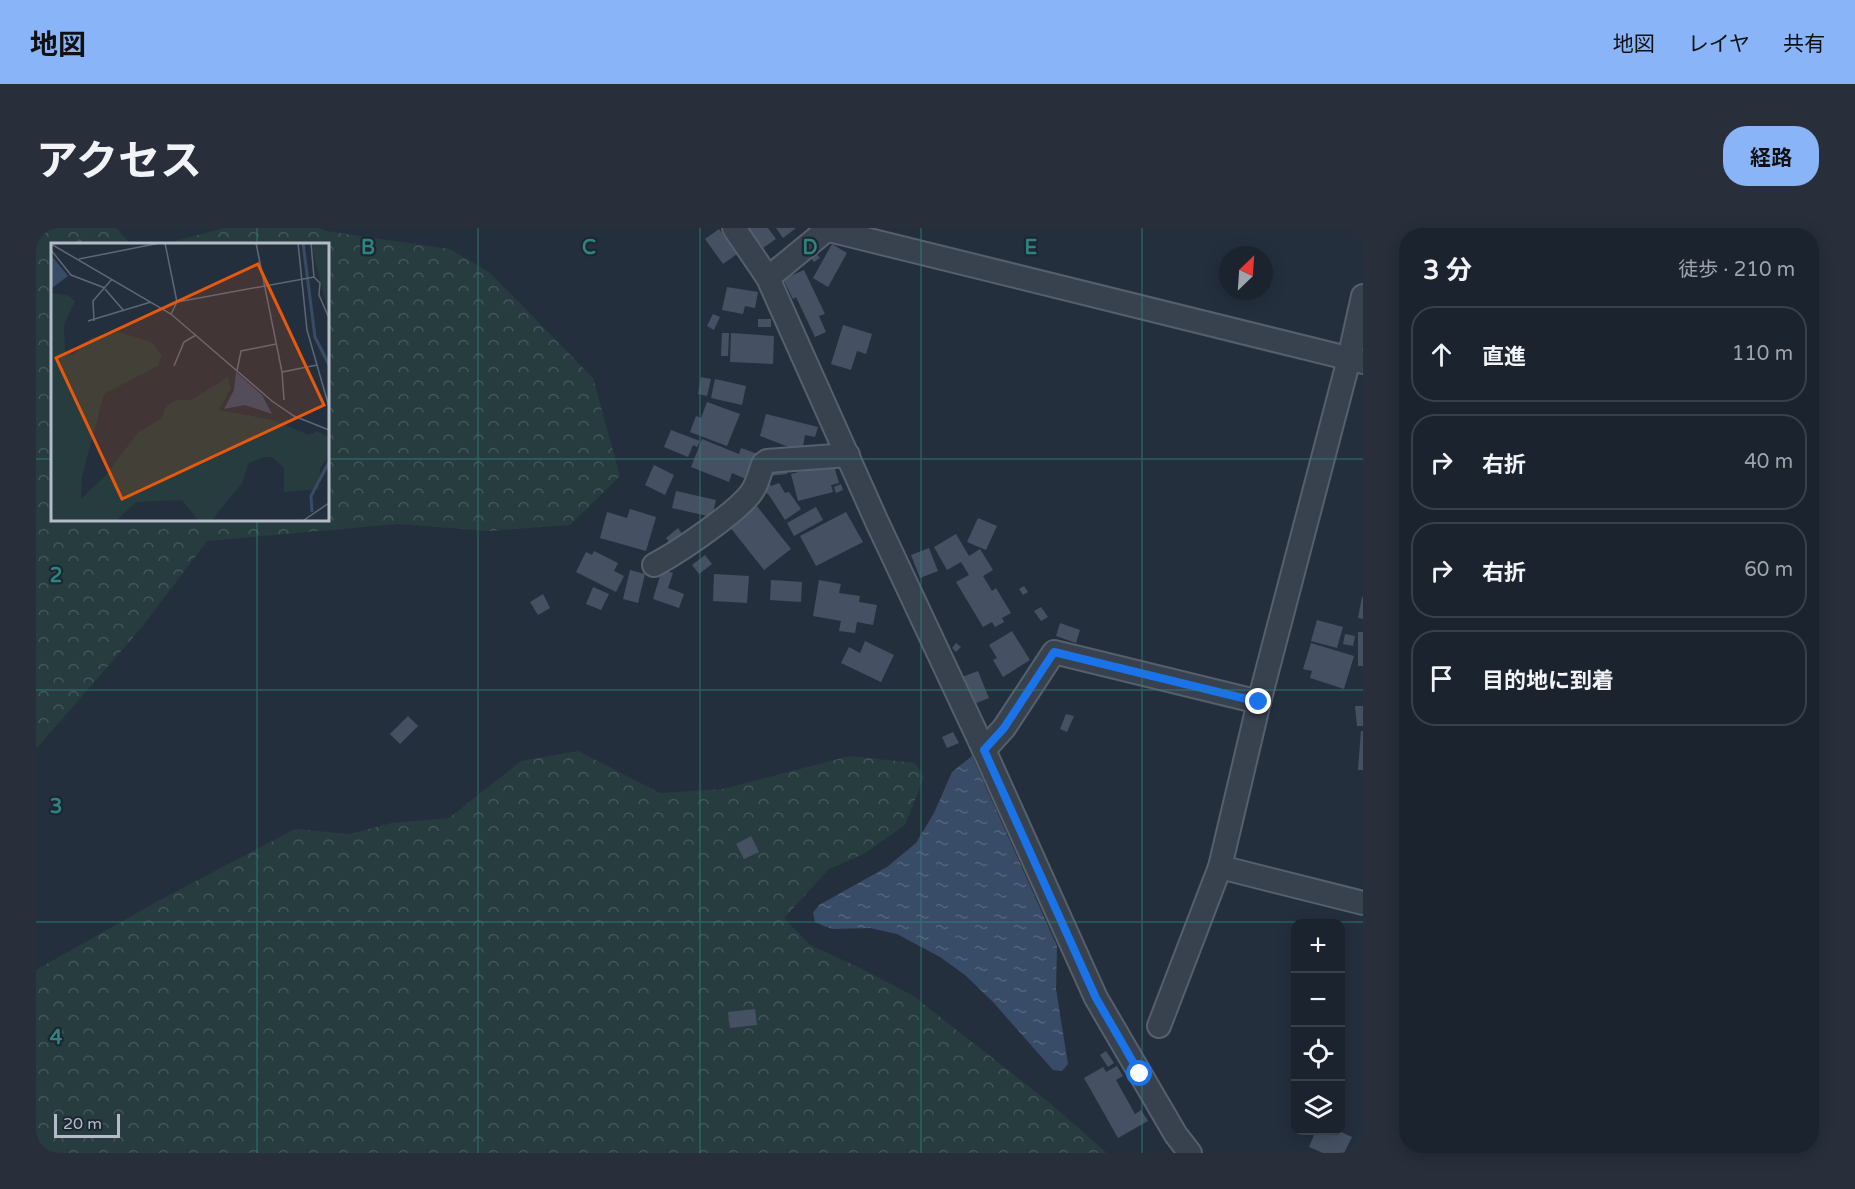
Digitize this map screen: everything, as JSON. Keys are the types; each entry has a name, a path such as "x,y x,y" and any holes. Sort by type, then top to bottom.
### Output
{"street":[{"path":"734,228 768,278 877,522 984,750 1096,998 1176,1135 1190,1153"},
{"path":"768,278 829,229 1356,361"},
{"path":"1159,1026 1220,867 1259,702 1356,361 1363,296"},
{"path":"654,565 670,557 743,502 753,490 763,464 767,461 848,455"},
{"path":"984,750 1004,728 1054,652 1259,702"},
{"path":"1220,867 1363,903"}],"green space":[{"path":"36,228 116,228 130,243 51,243 51,520 328,520 328,243 168,243 224,228 319,228 326,231 450,249 490,273 593,378 620,476 570,525 489,531 398,524 207,541 142,627 36,749"},
{"path":"578,751 660,793 723,789 850,756 915,763 924,777 905,825 864,854 829,869 784,918 810,945 912,995 1051,1104 1107,1153 36,1153 36,970 158,901 295,829 349,834 392,823 449,818 521,761"}],"water":[{"path":"972,756 1057,946 1056,989 1068,1064 1062,1071 1053,1070 993,1002 965,975 940,957 897,934 870,928 832,929 815,922 813,913 819,905 887,867 916,843 934,813 952,772"}],"building":[{"path":"749,228 768,228 776,239 763,248"},
{"path":"776,228 796,228 783,238"},
{"path":"719,229 737,254 723,264 705,239"},
{"path":"832,244 847,253 828,287 813,278"},
{"path":"815,252 820,258 814,262 809,256"},
{"path":"804,270 825,314 819,316 826,332 815,337 796,297 793,299 783,279"},
{"path":"727,287 758,292 755,308 745,306 743,314 722,310"},
{"path":"713,314 720,317 714,330 707,326"},
{"path":"758,319 771,319 771,327 758,327"},
{"path":"843,325 872,334 866,354 857,351 851,370 831,364"},
{"path":"722,333 729,333 728,356 721,356"},
{"path":"731,333 774,336 773,364 730,362"},
{"path":"701,377 711,379 707,396 698,394"},
{"path":"715,379 746,386 742,405 711,398"},
{"path":"707,402 740,414 727,446 690,432 696,416 701,418"},
{"path":"766,414 818,427 815,437 805,435 802,452 760,436"},
{"path":"671,430 700,441 697,447 693,445 688,457 664,447"},
{"path":"702,439 739,454 741,448 758,454 748,480 732,473 729,482 691,467"},
{"path":"833,463 839,483 831,485 833,492 798,501 791,474"},
{"path":"654,465 674,475 665,495 645,485"},
{"path":"787,466 787,474 769,476 768,467"},
{"path":"769,482 771,486 779,483 785,493 789,492 801,509 785,520 769,495 760,488"},
{"path":"841,484 843,490 836,493 834,487"},
{"path":"676,491 716,500 712,517 672,508"},
{"path":"756,505 791,549 764,570 729,526"},
{"path":"816,507 823,520 794,536 787,523"},
{"path":"630,509 656,517 646,551 600,538 607,512 627,518"},
{"path":"846,512 863,542 816,566 800,536"},
{"path":"978,518 997,526 986,550 967,542"},
{"path":"678,528 685,538 673,547 666,538"},
{"path":"956,534 969,556 980,549 993,570 983,576 992,591 996,588 1011,613 1002,618 1004,622 995,627 992,622 983,627 956,582 969,575 961,562 947,570 934,547"},
{"path":"929,548 938,571 920,578 911,555"},
{"path":"594,551 618,563 614,571 624,576 616,592 576,572 586,552 592,555"},
{"path":"705,555 712,564 699,574 692,565"},
{"path":"662,569 673,573 668,588 684,594 679,608 653,599"},
{"path":"630,570 645,574 638,603 623,599"},
{"path":"714,574 749,576 747,603 713,601"},
{"path":"771,580 802,582 801,602 770,600"},
{"path":"819,580 841,584 839,593 860,596 859,602 877,605 873,625 857,622 855,633 839,631 841,621 813,616"},
{"path":"1024,586 1028,592 1023,595 1019,589"},
{"path":"593,587 609,594 601,610 586,604"},
{"path":"543,594 550,608 538,615 530,602"},
{"path":"1363,597 1363,619 1358,618"},
{"path":"1041,607 1048,617 1041,621 1034,611"},
{"path":"1317,620 1343,627 1337,648 1311,641"},
{"path":"1060,623 1080,630 1076,643 1056,636"},
{"path":"1012,631 1030,660 1003,677 993,660 997,658 989,645"},
{"path":"1358,632 1363,632 1363,666 1358,666"},
{"path":"1345,634 1355,636 1353,646 1343,644"},
{"path":"865,641 894,655 881,682 841,663 849,647 860,653"},
{"path":"956,643 961,647 956,652 952,648"},
{"path":"1311,643 1354,656 1344,689 1310,678 1312,671 1303,669"},
{"path":"978,671 989,698 974,704 962,677"},
{"path":"1355,706 1363,706 1363,726 1357,726"},
{"path":"1066,714 1074,716 1067,732 1060,729"},
{"path":"408,716 418,726 400,744 390,734"},
{"path":"1361,731 1363,731 1363,770 1358,770"},
{"path":"953,732 959,743 947,748 942,737"},
{"path":"751,836 759,852 744,859 736,844"},
{"path":"755,1009 757,1025 730,1028 728,1012"},
{"path":"1106,1051 1114,1063 1108,1067 1100,1055"},
{"path":"1117,1066 1123,1076 1116,1080 1135,1114 1141,1110 1148,1121 1118,1138 1084,1078 1103,1067 1106,1072"},
{"path":"1345,1134 1352,1137 1344,1153 1323,1153 1309,1147 1314,1135"}],"route":[{"path":"1140,1074 1096,998 984,750 1004,728 1054,652 1259,702"}]}
